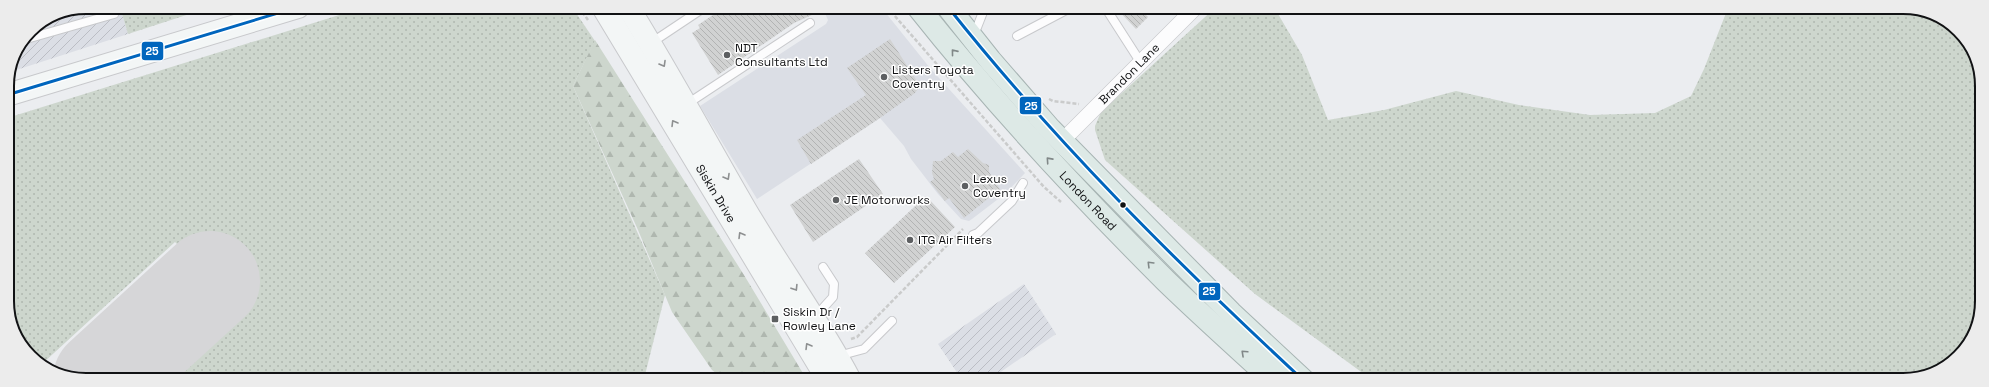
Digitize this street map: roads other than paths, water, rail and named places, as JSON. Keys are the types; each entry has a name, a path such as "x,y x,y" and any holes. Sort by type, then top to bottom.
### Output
{"highway":[{"name":"London Road","path":"924,14 974,77 1075,189 1167,282 1265,373"},
{"name":"London Road","path":"954,14 1062,141 1231,313 1295,373"}],"street":[{"path":"14,93 275,14"},
{"name":"Siskin Drive","path":"607,14 829,362 842,373"},
{"name":"Siskin Drive","path":"632,14 686,104 746,210 814,318 829,362"},
{"name":"Brandon Lane","path":"1062,141 1189,14"}],"lane":[{"path":"33,37 114,14"},
{"path":"650,44 695,14"},
{"path":"973,38 982,14"},
{"path":"1017,36 1059,14"},
{"path":"1110,14 1141,63"},
{"path":"686,104 810,23"},
{"path":"973,235 978,233 1012,201 1023,183"},
{"path":"814,318 833,297 834,284 823,267"},
{"path":"829,362 864,350 892,321"}],"place":[{"name":"NDT Consultants Ltd","path":"727,55"},
{"name":"Listers Toyota Coventry","path":"884,77"},
{"name":"Lexus Coventry","path":"965,186"},
{"name":"JE Motorworks","path":"836,200"},
{"name":"ITG Air Filters","path":"910,240"},
{"name":"Siskin Dr / Rowley Lane","path":"775,319"}]}
